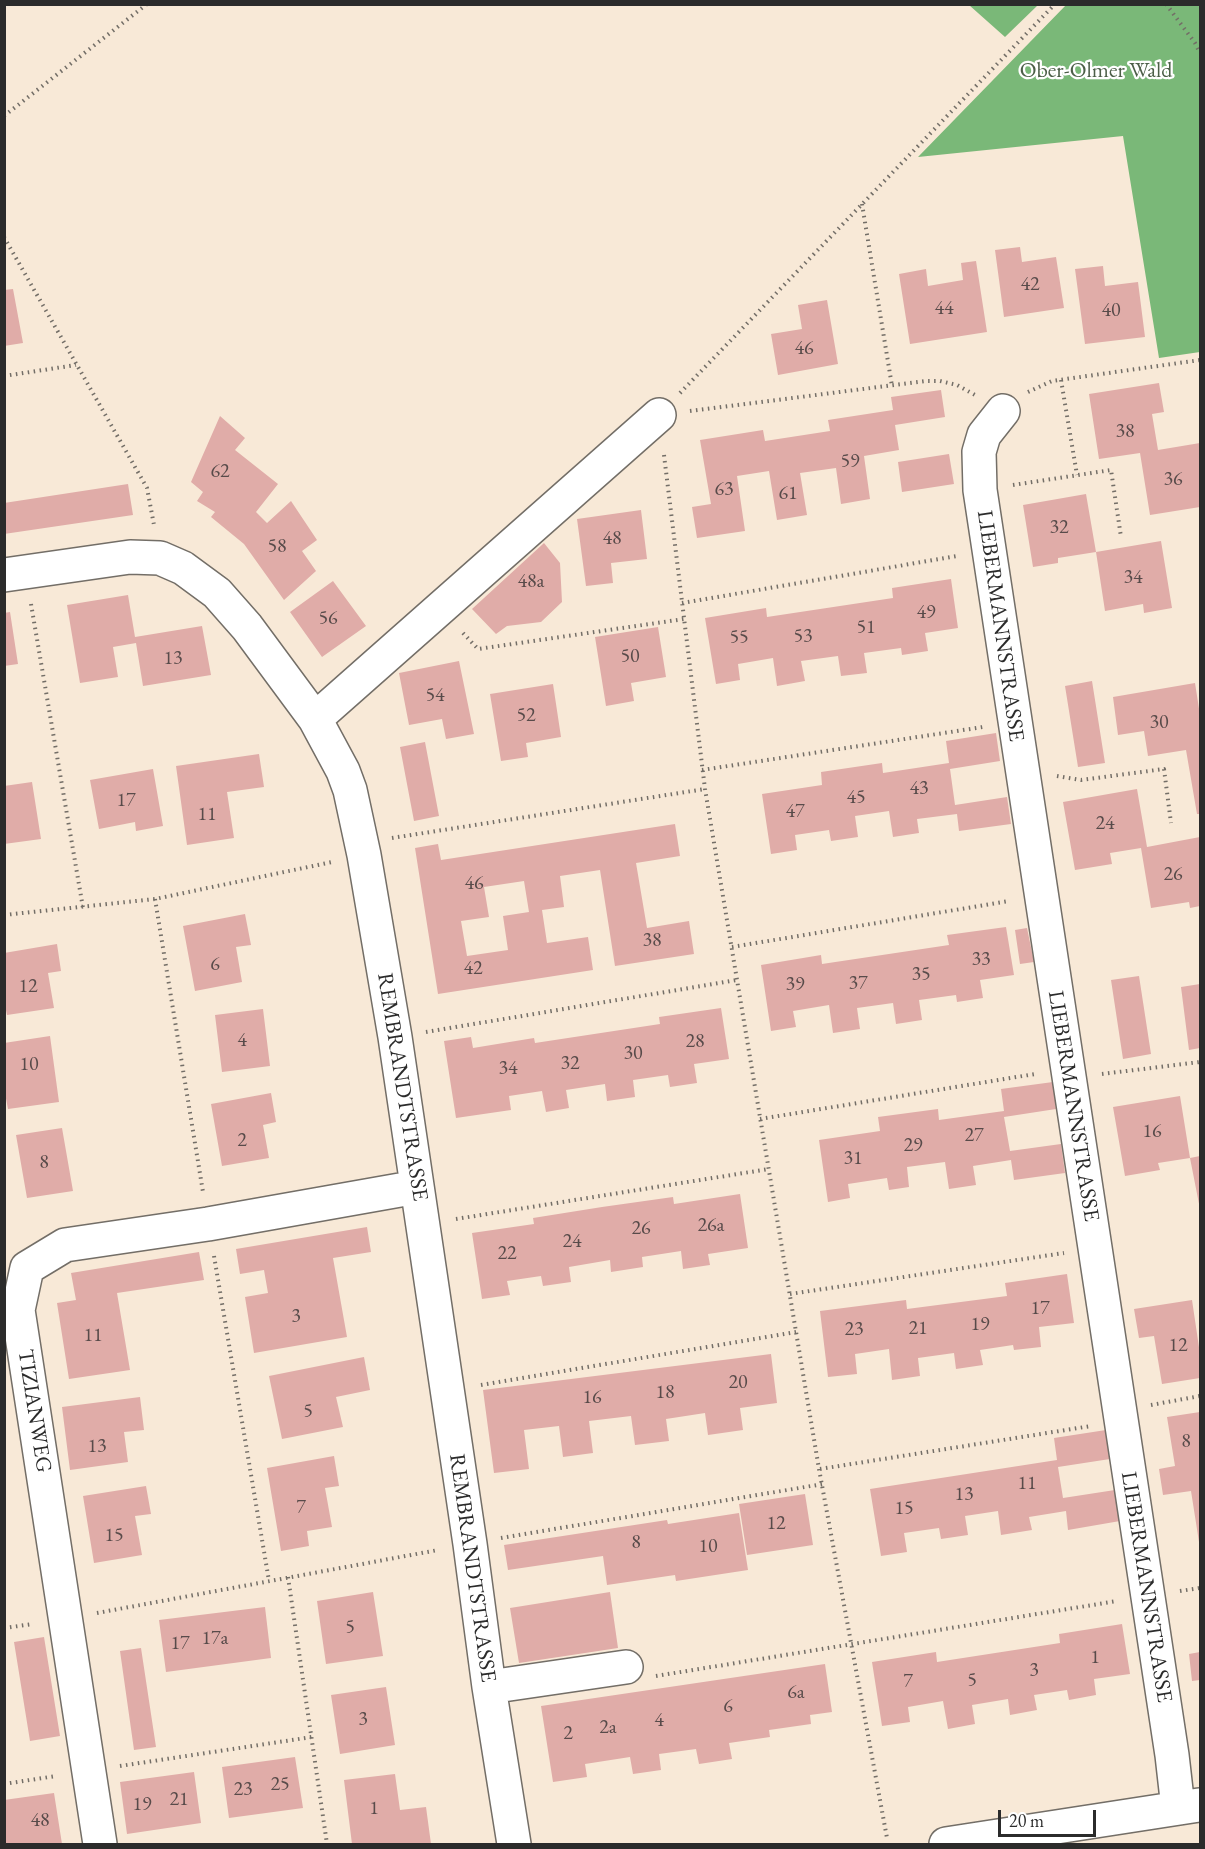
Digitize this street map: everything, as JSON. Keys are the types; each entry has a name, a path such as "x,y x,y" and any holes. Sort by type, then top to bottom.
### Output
{"street":[{"name":"LIEBERMANNSTRASSE","path":"1003,411 984,435 979,452 980,490 987,550 1148,1596 1189,1806"},
{"path":"315,719 659,415"},
{"name":"REMBRANDTSTRASSE","path":"15,574 130,557 160,558 183,568 217,593 247,627 315,719 343,771 350,790 363,849 395,1037 514,1845"},
{"name":"TIZIANWEG","path":"100,1845 18,1310 27,1268 65,1245 208,1224 417,1187"},
{"path":"489,1687 626,1667"},
{"path":"946,1845 1189,1806"}],"path":[{"path":"4,116 147,4"},
{"path":"659,415 1055,4"},
{"path":"1166,4 1200,53"},
{"path":"862,203 892,386"},
{"path":"4,237 147,488 160,558"},
{"path":"659,415 926,381 957,385 1003,411 1030,391 1052,381 1200,360"},
{"path":"4,376 76,365"},
{"path":"1061,380 1077,475"},
{"path":"659,415 705,789 819,1469 887,1838"},
{"path":"980,490 1111,470 1121,537"},
{"path":"682,603 987,550"},
{"path":"15,574 83,908"},
{"path":"440,609 477,649 684,619"},
{"path":"702,770 1013,722"},
{"path":"1021,768 1081,780 1164,769 1172,823"},
{"path":"4,915 155,899 363,849 705,789"},
{"path":"732,947 1040,895"},
{"path":"155,899 269,1581"},
{"path":"395,1037 737,980"},
{"path":"760,1119 1067,1073 1200,1062"},
{"path":"423,1224 769,1169"},
{"path":"790,1294 1094,1248"},
{"path":"447,1391 796,1332"},
{"path":"819,1469 1120,1415 1200,1396"},
{"path":"4,1628 66,1619 470,1544 823,1484"},
{"path":"288,1577 327,1845"},
{"path":"626,1667 643,1678 1200,1588"},
{"path":"4,1784 312,1737"}],"green space":[{"name":"Ober-Olmer Wald","path":"1067,4 1200,5 1200,352 1159,358 1123,136 918,157"},
{"path":"969,5 1038,5 1005,37"}],"building":[{"path":"1020,247 1022,262 1056,257 1064,308 1004,317 995,250"},
{"path":"976,261 987,332 910,344 899,274 926,269 928,286 963,280 961,263"},
{"path":"1103,266 1105,286 1138,282 1145,337 1085,344 1075,269"},
{"path":"13,289 23,343 4,346 4,290"},
{"path":"827,300 838,364 778,375 771,334 802,329 798,305"},
{"path":"1159,383 1164,412 1152,414 1158,450 1200,443 1200,507 1150,515 1140,453 1099,459 1089,394"},
{"path":"941,390 945,417 895,425 899,450 864,456 870,499 841,504 836,468 800,473 807,515 777,520 769,471 737,476 745,531 697,538 692,507 711,504 700,440 763,430 765,441 830,431 828,420 893,410 891,397"},
{"path":"220,416 245,438 235,450 278,484 256,512 267,523 291,501 317,540 302,551 316,571 284,600 244,544 211,517 215,512 197,501 203,492 191,482"},
{"path":"949,454 954,484 902,492 898,462"},
{"path":"128,484 133,515 4,534 4,503"},
{"path":"1086,494 1096,552 1058,558 1058,563 1033,567 1023,505"},
{"path":"641,510 647,559 611,563 613,583 586,586 577,519"},
{"path":"1161,541 1172,608 1144,613 1143,604 1105,611 1096,552"},
{"path":"544,543 560,563 562,602 541,622 507,626 496,634 472,609"},
{"path":"951,579 958,628 925,633 928,651 902,655 901,648 864,653 867,673 841,676 838,656 801,661 805,681 777,686 773,658 738,664 740,680 716,684 705,618 766,608 767,617 893,598 892,588"},
{"path":"333,581 366,626 322,657 290,612"},
{"path":"128,595 135,637 202,626 211,675 143,686 136,643 113,647 118,677 80,683 67,605"},
{"path":"10,612 18,664 4,666 4,613"},
{"path":"658,627 666,677 631,683 634,701 606,706 595,637"},
{"path":"459,661 474,734 446,739 442,719 409,725 399,673"},
{"path":"1092,681 1105,763 1078,767 1065,686"},
{"path":"1195,683 1200,715 1200,814 1197,814 1186,750 1148,756 1144,731 1118,735 1113,697"},
{"path":"553,684 561,737 526,743 528,757 501,761 490,694"},
{"path":"996,733 1000,761 950,769 955,805 1007,797 1011,824 959,831 957,814 917,819 919,833 893,837 889,811 855,816 858,837 831,841 829,830 795,835 797,850 771,854 762,794 822,785 821,772 882,763 883,773 949,763 946,741"},
{"path":"425,742 439,816 414,821 400,747"},
{"path":"259,754 264,787 227,792 234,838 187,845 176,766"},
{"path":"153,769 163,826 136,831 135,822 99,829 90,780"},
{"path":"32,782 41,839 4,844 4,786"},
{"path":"1137,789 1147,847 1200,837 1200,906 1190,908 1189,902 1151,908 1141,848 1110,853 1112,864 1075,870 1063,802"},
{"path":"675,824 680,856 636,863 647,928 689,921 694,954 615,966 600,870 560,876 564,907 542,910 547,943 588,937 593,970 438,994 415,848 438,844 441,860","holes":["524,881 529,912 503,916 508,950 467,956 461,921 489,917 484,887"]},
{"path":"245,914 251,945 236,947 242,982 195,991 183,926"},
{"path":"1006,927 1014,975 980,980 983,998 957,1002 956,995 919,1000 922,1020 896,1024 893,1003 857,1008 860,1029 833,1033 829,1005 793,1011 796,1027 771,1031 761,965 821,955 822,964 949,945 947,935"},
{"path":"1027,928 1034,962 1020,964 1015,930"},
{"path":"57,944 61,971 48,973 54,1008 7,1015 4,1001 4,953"},
{"path":"1139,976 1151,1054 1123,1059 1111,980"},
{"path":"1200,984 1200,1048 1189,1050 1181,987"},
{"path":"721,1008 729,1059 694,1064 697,1083 670,1087 668,1075 633,1080 635,1097 607,1101 605,1084 566,1090 569,1108 546,1112 542,1091 509,1096 511,1110 456,1118 444,1041 471,1037 473,1048 534,1038 535,1043 660,1024 659,1017"},
{"path":"263,1009 270,1066 222,1072 215,1015"},
{"path":"50,1036 59,1102 8,1109 4,1088 4,1043"},
{"path":"1053,1082 1056,1109 1004,1117 1010,1151 1061,1144 1065,1173 1014,1180 1011,1160 973,1166 976,1185 949,1189 945,1162 907,1167 909,1187 889,1190 887,1178 848,1184 850,1198 828,1202 819,1140 880,1131 878,1117 938,1109 939,1120 1004,1111 1001,1089"},
{"path":"271,1093 276,1122 263,1125 269,1158 222,1166 211,1104"},
{"path":"1180,1096 1190,1158 1158,1163 1160,1170 1125,1176 1113,1107"},
{"path":"62,1128 73,1191 27,1198 16,1135"},
{"path":"1200,1156 1200,1209 1190,1158"},
{"path":"740,1194 748,1248 708,1254 710,1265 683,1269 681,1251 642,1257 643,1267 611,1272 610,1260 569,1267 571,1282 543,1286 541,1276 507,1281 510,1295 482,1299 472,1233 534,1224 533,1218 602,1207 673,1197 674,1204"},
{"path":"367,1227 371,1252 333,1258 347,1337 254,1353 245,1297 268,1293 264,1270 240,1274 236,1249"},
{"path":"199,1252 204,1280 117,1293 130,1370 69,1379 57,1303 76,1300 71,1273"},
{"path":"1067,1274 1074,1323 1039,1327 1041,1347 1014,1350 1013,1345 980,1350 983,1365 956,1369 954,1353 918,1358 920,1376 892,1380 889,1349 855,1354 857,1374 828,1377 820,1311 906,1300 907,1309 1007,1296 1005,1283"},
{"path":"1192,1300 1200,1354 1200,1378 1162,1384 1154,1336 1139,1338 1134,1309"},
{"path":"771,1354 777,1403 740,1408 743,1430 708,1435 705,1413 666,1419 669,1441 635,1445 631,1416 589,1421 593,1453 563,1457 559,1426 524,1430 529,1469 494,1473 483,1390"},
{"path":"364,1357 370,1390 336,1397 343,1427 282,1439 269,1376"},
{"path":"140,1397 144,1430 124,1432 128,1462 70,1470 62,1407"},
{"path":"1200,1412 1199,1542 1191,1491 1163,1495 1159,1469 1175,1466 1167,1417"},
{"path":"1106,1430 1110,1459 1058,1467 1063,1498 1115,1490 1120,1521 1068,1530 1066,1511 1029,1517 1032,1530 1001,1535 998,1511 965,1516 968,1535 941,1539 939,1528 904,1533 907,1552 881,1556 870,1489 1057,1460 1054,1438"},
{"path":"334,1456 339,1486 325,1488 332,1527 307,1531 309,1546 281,1551 267,1468"},
{"path":"146,1486 151,1514 135,1516 142,1555 94,1563 83,1496"},
{"path":"805,1494 813,1545 747,1555 739,1504"},
{"path":"739,1513 748,1570 676,1581 675,1575 607,1585 603,1556 508,1570 504,1545 667,1520 668,1524"},
{"path":"373,1592 383,1656 326,1664 317,1601"},
{"path":"610,1592 618,1648 519,1663 510,1608"},
{"path":"265,1607 271,1658 166,1672 159,1620"},
{"path":"1122,1624 1130,1674 1094,1679 1096,1695 1069,1700 1067,1690 1034,1695 1037,1710 1010,1715 1008,1699 972,1705 975,1724 948,1729 943,1701 908,1707 910,1722 882,1726 872,1662 936,1652 937,1662 1060,1643 1059,1634"},
{"path":"44,1637 60,1736 30,1741 14,1642"},
{"path":"141,1648 156,1747 134,1750 120,1651"},
{"path":"1200,1652 1200,1680 1192,1681 1189,1654"},
{"path":"825,1664 832,1712 810,1715 811,1724 769,1730 770,1737 729,1743 732,1759 699,1764 696,1749 659,1754 661,1770 633,1774 630,1757 585,1764 587,1777 553,1782 541,1706"},
{"path":"386,1687 395,1745 340,1754 331,1695"},
{"path":"295,1757 303,1808 229,1818 222,1767"},
{"path":"194,1772 201,1823 127,1834 120,1782"},
{"path":"395,1774 400,1810 426,1807 431,1844 352,1844 344,1780"},
{"path":"54,1793 62,1844 4,1844 4,1800"}]}
